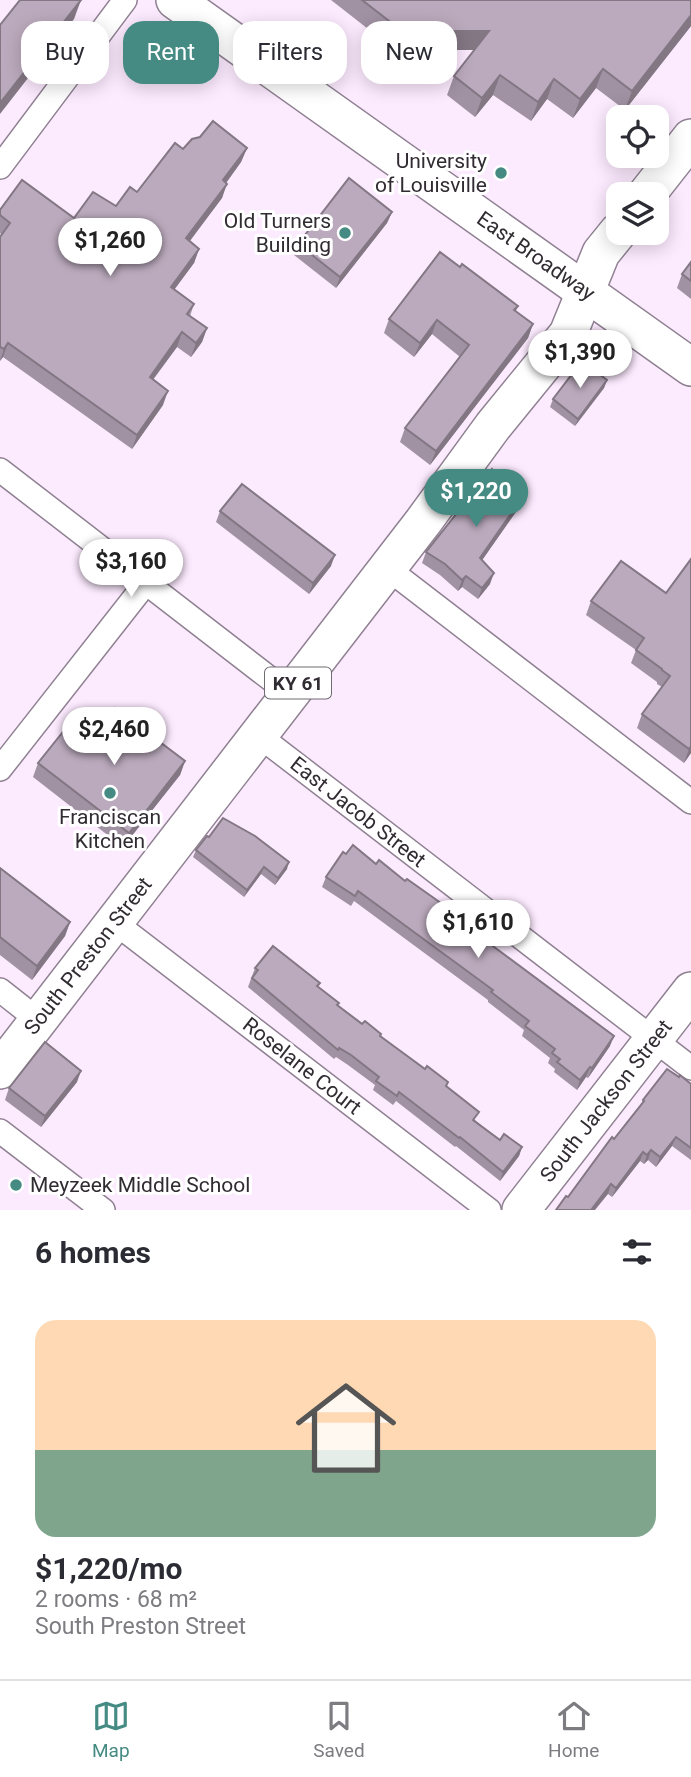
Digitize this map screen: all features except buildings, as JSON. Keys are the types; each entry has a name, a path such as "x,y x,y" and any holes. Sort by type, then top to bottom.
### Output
{"main road":[{"name":"East Broadway","path":"175,0 691,367"},
{"path":"656,182 691,138"},
{"name":"South Preston Street","path":"0,1070 387,568 493,426 568,334 601,253 607,245"},
{"name":"South Jackson Street","path":"521,1210 691,991"}],"street":[{"path":"0,167 125,0"},
{"path":"0,470 290,694"},
{"path":"387,568 691,802"},
{"path":"0,769 146,583"},
{"name":"East Jacob Street","path":"258,735 691,1068"},
{"name":"Roselane Court","path":"114,922 489,1210"},
{"path":"0,990 38,1020"},
{"path":"0,1131 103,1210"}],"place":[{"name":"University of Louisville","path":"501,173"},
{"name":"Old Turners Building","path":"345,233"},
{"name":"Franciscan Kitchen","path":"110,793"},
{"name":"Meyzeek Middle School","path":"16,1185"}]}
